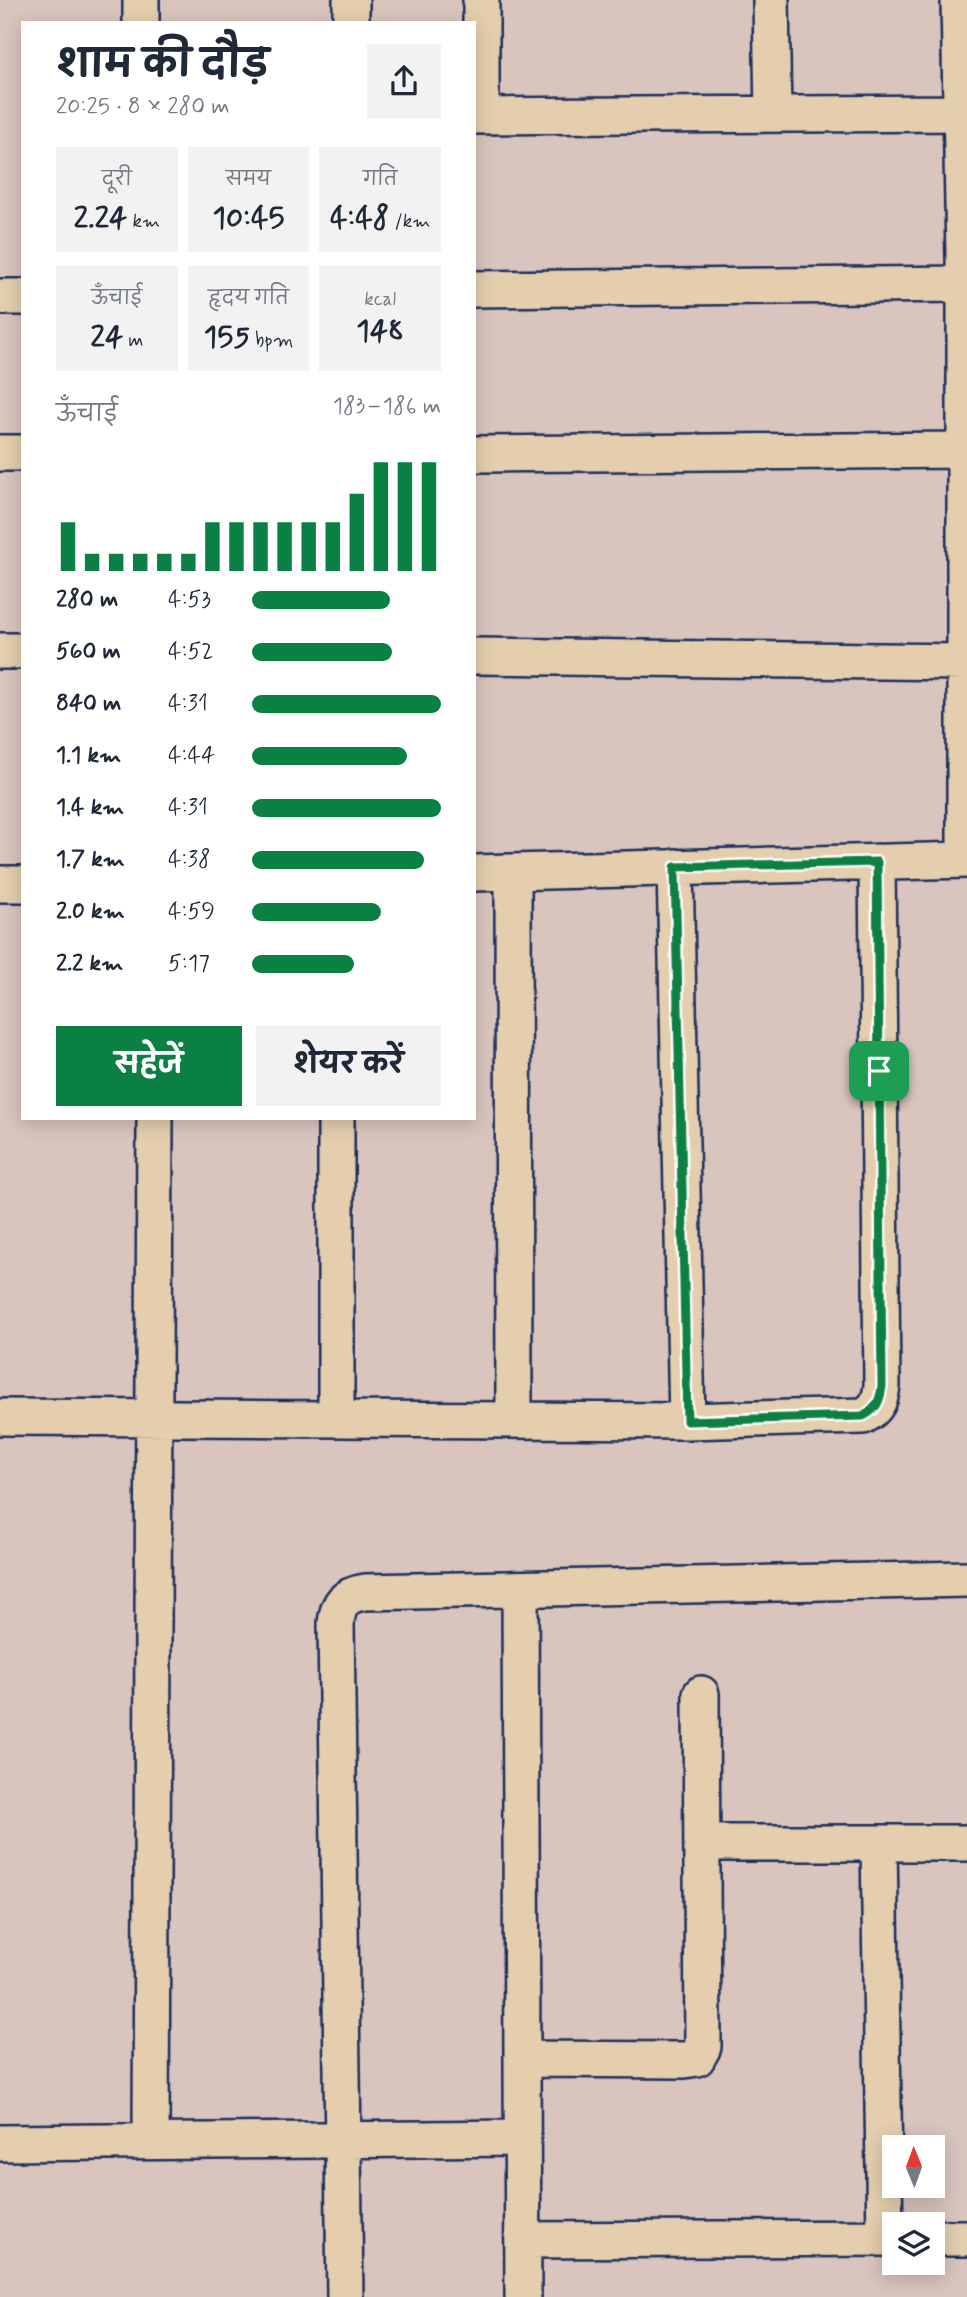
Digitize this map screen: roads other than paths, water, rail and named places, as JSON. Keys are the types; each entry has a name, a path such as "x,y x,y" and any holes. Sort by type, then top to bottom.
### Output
{"street":[{"path":"141,0 141,21"},
{"path":"351,0 351,21"},
{"path":"481,0 477,116 962,113"},
{"path":"771,0 773,114"},
{"path":"476,873 966,860 965,299 959,0"},
{"path":"476,289 965,299"},
{"path":"0,297 21,297"},
{"path":"476,454 965,450"},
{"path":"0,453 21,453"},
{"path":"0,651 21,651"},
{"path":"476,656 966,676"},
{"path":"0,1417 687,1421 863,1416 874,1410 881,1399 882,1372 877,862"},
{"path":"675,867 687,1421"},
{"path":"513,872 514,1420"},
{"path":"0,884 21,884"},
{"path":"151,2141 155,1120"},
{"path":"336,1120 336,1418"},
{"path":"345,2297 338,1609 344,1598 365,1592 967,1579"},
{"path":"520,1590 523,2297"},
{"path":"523,2059 684,2060 697,2058 703,2047 701,1693"},
{"path":"702,1843 967,1843"},
{"path":"879,1843 889,2212"},
{"path":"0,2143 523,2138"},
{"path":"523,2240 882,2238"},
{"path":"945,2238 967,2238"}]}
